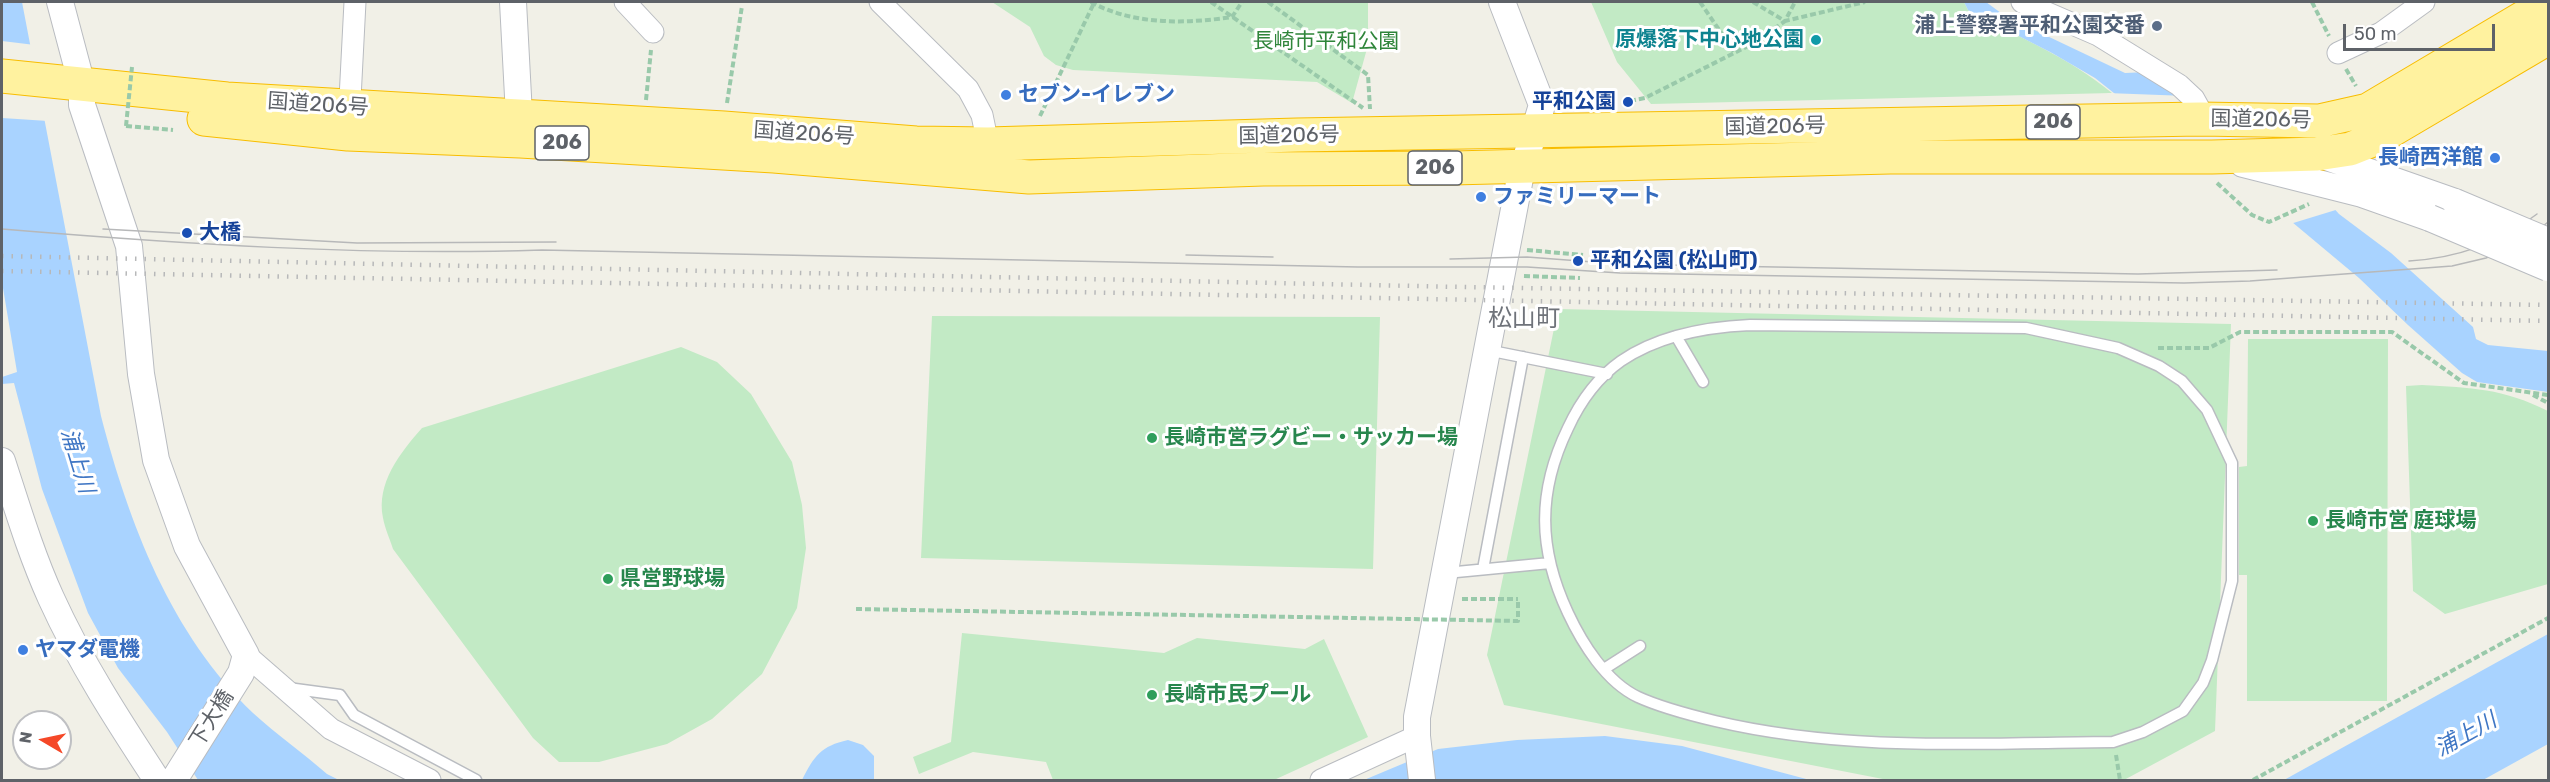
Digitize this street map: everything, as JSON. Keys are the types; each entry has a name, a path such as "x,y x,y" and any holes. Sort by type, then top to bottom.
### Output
{"highway":[{"name":"国道206号","path":"520,129 644,124 916,142 988,144 2200,119 2319,121 2368,110 2409,88 2548,3"},
{"name":"国道206号","path":"2,98 48,92 227,99 349,121 520,129 774,156 1029,177 1263,169 1453,168 1890,157 2212,157 2317,154 2350,149 2380,137 2548,38"},
{"name":"国道206号","path":"2,76 48,92"}],"street":[{"path":"60,2 82,95 129,246 141,374 156,460 187,546 243,664 284,688 331,729 430,780"},
{"path":"349,121 355,2"},
{"path":"513,2 520,129"},
{"path":"625,2 653,32"},
{"path":"880,2 968,88 982,115 988,144"},
{"path":"1422,780 1417,741 1417,717 1523,165 1542,105 1502,2"},
{"path":"2022,2 2098,34 2180,85 2194,99 2199,108 2200,119"},
{"path":"2338,53 2381,33 2424,2"},
{"path":"2277,120 2317,154 2455,202 2548,241"},
{"path":"2212,157 2296,176 2361,194 2430,218 2548,268"},
{"path":"2,460 25,534 66,628 94,680 157,780"},
{"name":"下大橋","path":"178,773 243,664"},
{"path":"1321,780 1417,741"}],"lane":[{"path":"1750,325 2026,328 2118,348 2159,366 2182,381 2207,410 2232,463 2232,581 2212,660 2203,683 2183,711 2143,732 2113,741 1893,742 1809,738 1768,733 1696,716 1636,696 1604,669 1576,631 1552,574 1550,563 1545,516 1546,493 1552,464 1577,408 1594,385 1620,362 1651,344 1707,327 1750,325"},
{"path":"1676,336 1703,382"},
{"path":"1486,350 1607,374"},
{"path":"1483,569 1523,357"},
{"path":"1445,573 1550,563"},
{"path":"1604,669 1640,646"},
{"path":"284,688 340,695 354,716 476,780"}],"path":[{"path":"1032,142 1041,114 1093,2 1112,11 1144,19 1203,21 1232,17 1242,2"},
{"path":"1211,2 1370,113"},
{"path":"1268,2 1368,75"},
{"path":"1700,2 1735,53"},
{"path":"1753,2 1785,21"},
{"path":"1785,21 1795,2"},
{"path":"1645,98 1735,53 1785,21 1865,2"},
{"path":"724,128 742,6"},
{"path":"644,124 653,32"},
{"path":"132,67 126,126 173,130"},
{"path":"1523,250 1583,255"},
{"path":"1517,276 1580,278"},
{"path":"2118,348 2209,348 2240,332 2392,332 2464,383 2548,395"},
{"path":"2530,393 2548,403"},
{"path":"856,609 1518,621 1518,600 1439,599"},
{"path":"2253,780 2378,714 2548,618"},
{"path":"2113,741 2120,780"}],"green space":[{"name":"長崎市平和公園","path":"992,2 1368,2 1368,45 1352,103 1317,82 1073,70 1056,65 1044,56 1030,27"},
{"name":"原爆落下中心地公園","path":"1591,2 1964,2 1968,10 2078,68 2112,93 1651,104 1617,62"},
{"path":"1558,309 2231,324 2215,731 2124,780 1888,780 1504,705 1487,655"},
{"name":"長崎市営ラグビー・サッカー場","path":"932,316 1380,317 1373,569 921,558"},
{"name":"長崎市営 庭球場","path":"2248,339 2388,339 2387,701 2247,701 2247,575 2239,575 2239,467 2247,466"},
{"name":"県営野球場","path":"681,347 717,362 751,394 792,462 802,505 806,548 797,608 762,674 712,719 667,744 599,762 559,762 533,738 393,549 384,522 382,505 386,481 398,458 422,428"},
{"path":"2406,386 2472,388 2501,393 2548,411 2548,584 2445,614 2413,591"},
{"name":"長崎市民プール","path":"962,633 1164,653 1197,638 1305,649 1324,639 1368,737 1274,780 1053,780 1046,762 973,752 919,774 913,757 951,742"}],"water":[{"name":"浦上川","path":"2,2 22,2 101,416 112,457 140,537 176,613 224,682 262,721 327,774 339,780 198,780 167,732 118,668 88,613 42,489 14,383 2,384 2,377 17,372 2,282"},
{"path":"1964,2 1986,2 2005,16 2125,73 2148,72 2330,204 2339,214 2391,253 2473,327 2476,339 2488,345 2548,351 2548,392 2477,382 2462,373 2359,278 2292,222 2236,190 2095,78 1968,10"},
{"name":"浦上川","path":"2548,634 2548,744 2483,780 2284,780"},
{"path":"1605,736 1682,746 1810,780 1364,780 1438,749 1517,740"},
{"path":"848,740 863,745 874,756 874,780 802,780 819,753 831,745"}],"pier":[{"path":"2,41 35,45 48,121 2,118"},
{"path":"2107,93 2187,96 2332,201 2339,209 2290,224 2234,193"}],"tram line":[{"path":"2409,261 2444,257 2476,248 2507,234 2537,214"},
{"path":"2,229 204,244 339,250 542,250 1358,267 1527,267 1620,273 2184,283 2250,281 2452,266 2486,258 2530,237 2548,222"},
{"path":"103,229 357,243 556,242"},
{"path":"1186,255 1273,257"},
{"path":"1450,259 1527,257 1620,264 2138,274 2277,270"}],"railway":[{"path":"2,256 1463,287 2548,305"},
{"path":"2,271 2548,321"}],"place":[{"name":"浦上警察署平和公園交番","path":"2157,26"},
{"name":"原爆落下中心地公園","path":"1816,40"},
{"name":"セブン-イレブン","path":"1006,95"},
{"name":"平和公園","path":"1628,102"},
{"name":"長崎西洋館","path":"2495,158"},
{"name":"ファミリーマート","path":"1481,197"},
{"name":"大橋","path":"187,233"},
{"name":"平和公園 (松山町)","path":"1578,261"},
{"name":"長崎市営ラグビー・サッカー場","path":"1152,438"},
{"name":"長崎市営 庭球場","path":"2313,521"},
{"name":"県営野球場","path":"608,579"},
{"name":"ヤマダ電機","path":"23,650"},
{"name":"長崎市民プール","path":"1152,695"}],"district":[{"name":"松山町","path":"1524,319"}]}
